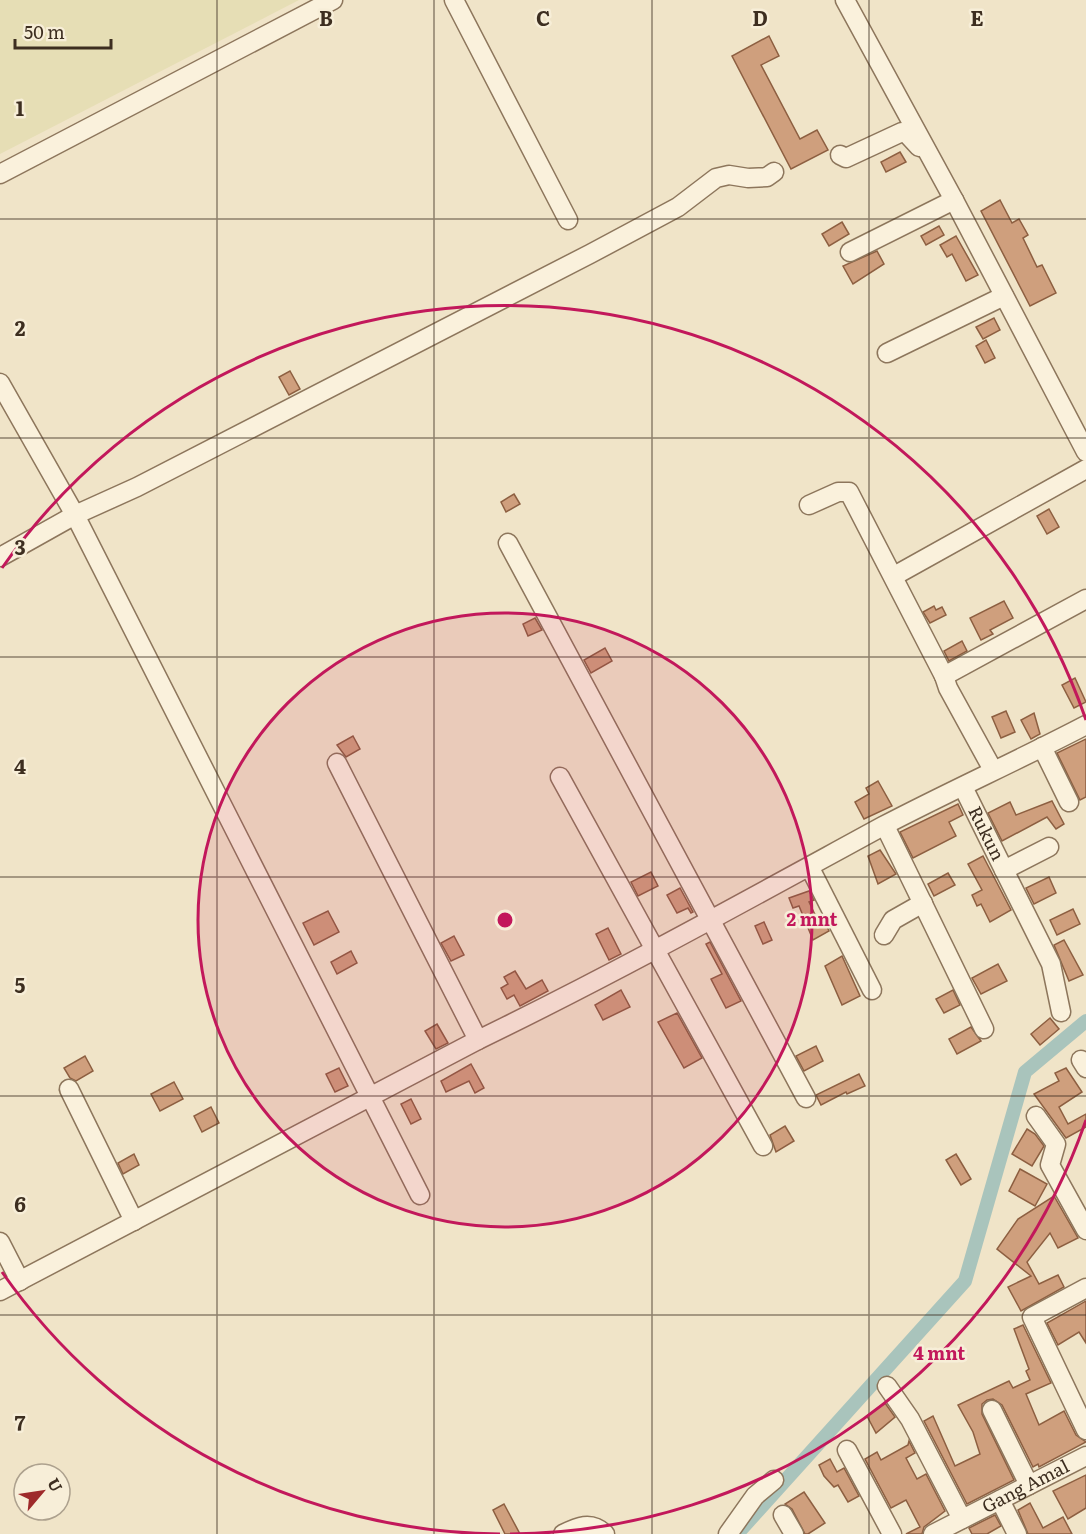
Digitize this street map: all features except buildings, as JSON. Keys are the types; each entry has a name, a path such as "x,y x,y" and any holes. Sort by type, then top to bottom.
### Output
{"street":[{"path":"0,174 333,0"},
{"path":"454,0 568,220"},
{"path":"845,0 954,200 1086,452"},
{"path":"840,155 846,158 902,132 914,141 924,154 929,154"},
{"path":"0,557 75,515 137,487 590,254 678,207 720,176 766,177 774,172"},
{"path":"850,252 954,200"},
{"path":"887,352 1004,296"},
{"path":"0,383 75,515 420,1195"},
{"path":"894,576 1086,469"},
{"path":"809,505 838,492 849,492 993,770"},
{"path":"508,543 806,1098"},
{"path":"944,676 1086,599"},
{"path":"0,1292 370,1099 478,1040 554,1004 712,921 885,826 1086,725"},
{"path":"1042,747 1069,802"},
{"path":"337,763 478,1040"},
{"path":"560,777 653,950 763,1146"},
{"name":"Rukun","path":"963,787 1004,870 1049,847"},
{"path":"885,826 984,1029"},
{"path":"810,868 872,990"},
{"path":"1004,870 1051,964 1061,1012"},
{"path":"884,935 893,920 923,903"},
{"path":"69,1089 134,1221"},
{"path":"1036,1116 1056,1144 1050,1165 1086,1230"},
{"path":"0,1242 20,1281"},
{"path":"1086,1288 1032,1317 1086,1430"},
{"path":"887,1386 910,1419 962,1519"},
{"path":"992,1410 1029,1485"},
{"path":"847,1450 892,1534"},
{"name":"Gang Amal","path":"933,1534 1086,1456"},
{"path":"728,1534 755,1496 774,1480"},
{"path":"1000,1500 1017,1534"},
{"path":"783,1515 794,1534"},
{"path":"563,1534 582,1524 595,1527 604,1534"}],"shaded area":[{"path":"0,0 299,0 0,154"}],"waterway":[{"path":"737,1534 965,1281 1025,1072 1086,1021"}]}
